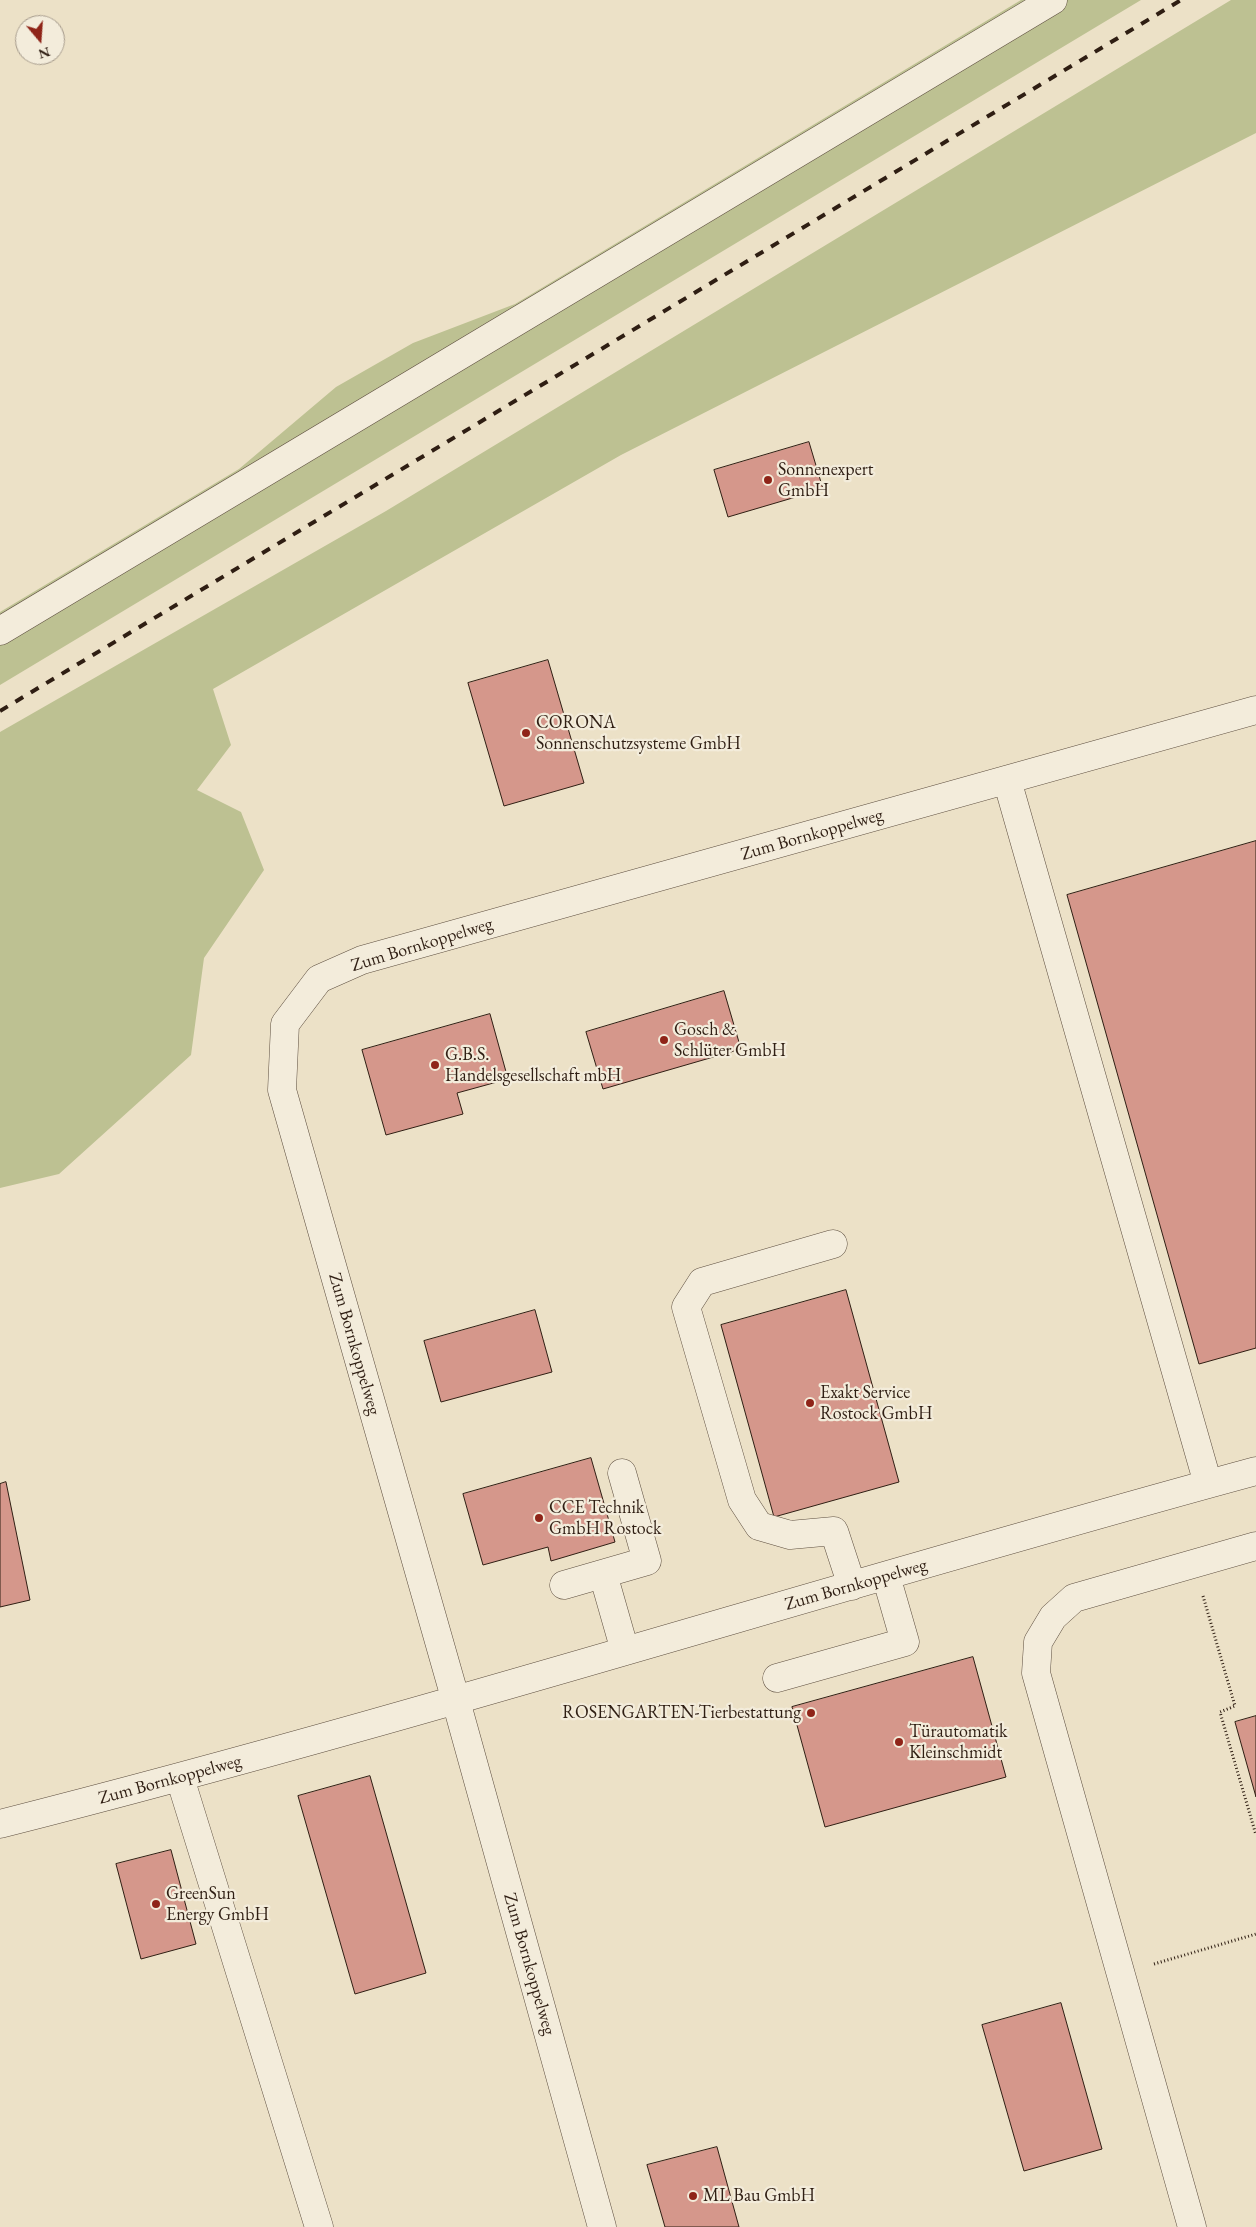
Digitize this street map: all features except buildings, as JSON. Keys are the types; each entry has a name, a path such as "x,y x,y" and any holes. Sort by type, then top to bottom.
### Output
{"street":[{"path":"0,630 1053,0"},
{"name":"Zum Bornkoppelweg","path":"602,2227 456,1701 282,1090 285,1024 319,979 362,960 1256,710"},
{"path":"1007,780 1208,1484"},
{"path":"834,1244 702,1282 686,1307 742,1500 759,1526 790,1535 834,1531 852,1586"},
{"name":"Zum Bornkoppelweg","path":"0,1824 180,1778 456,1701 1256,1471"},
{"path":"564,1585 647,1561 622,1474"},
{"path":"1192,2227 1036,1673 1038,1642 1053,1617 1074,1598 1194,1562 1256,1546"},
{"path":"603,1574 625,1651"},
{"path":"776,1678 905,1642 886,1576"},
{"path":"180,1778 318,2227"}],"path":[{"path":"1194,1562 1236,1706 1220,1712 1256,1835"},
{"path":"1120,1974 1256,1934"}],"green space":[{"path":"1021,0 1141,0 0,685 0,612 239,469 336,387 413,343 515,304"},
{"path":"1231,0 1256,0 1256,133 621,455 213,689 231,745 197,790 241,812 264,870 204,958 191,1055 59,1174 0,1188 0,732 386,511"}],"railway":[{"path":"0,711 1181,0"}],"place":[{"name":"Sonnenexpert GmbH","path":"768,480"},
{"name":"CORONA Sonnenschutzsysteme GmbH","path":"526,733"},
{"name":"Gosch & Schlüter GmbH","path":"664,1040"},
{"name":"G.B.S. Handelsgesellschaft mbH","path":"435,1065"},
{"name":"Exakt Service Rostock GmbH","path":"810,1403"},
{"name":"CCE Technik GmbH Rostock","path":"539,1518"},
{"name":"ROSENGARTEN-Tierbestattung","path":"811,1713"},
{"name":"Türautomatik Kleinschmidt","path":"899,1742"},
{"name":"GreenSun Energy GmbH","path":"156,1904"},
{"name":"ML Bau GmbH","path":"693,2196"}]}
